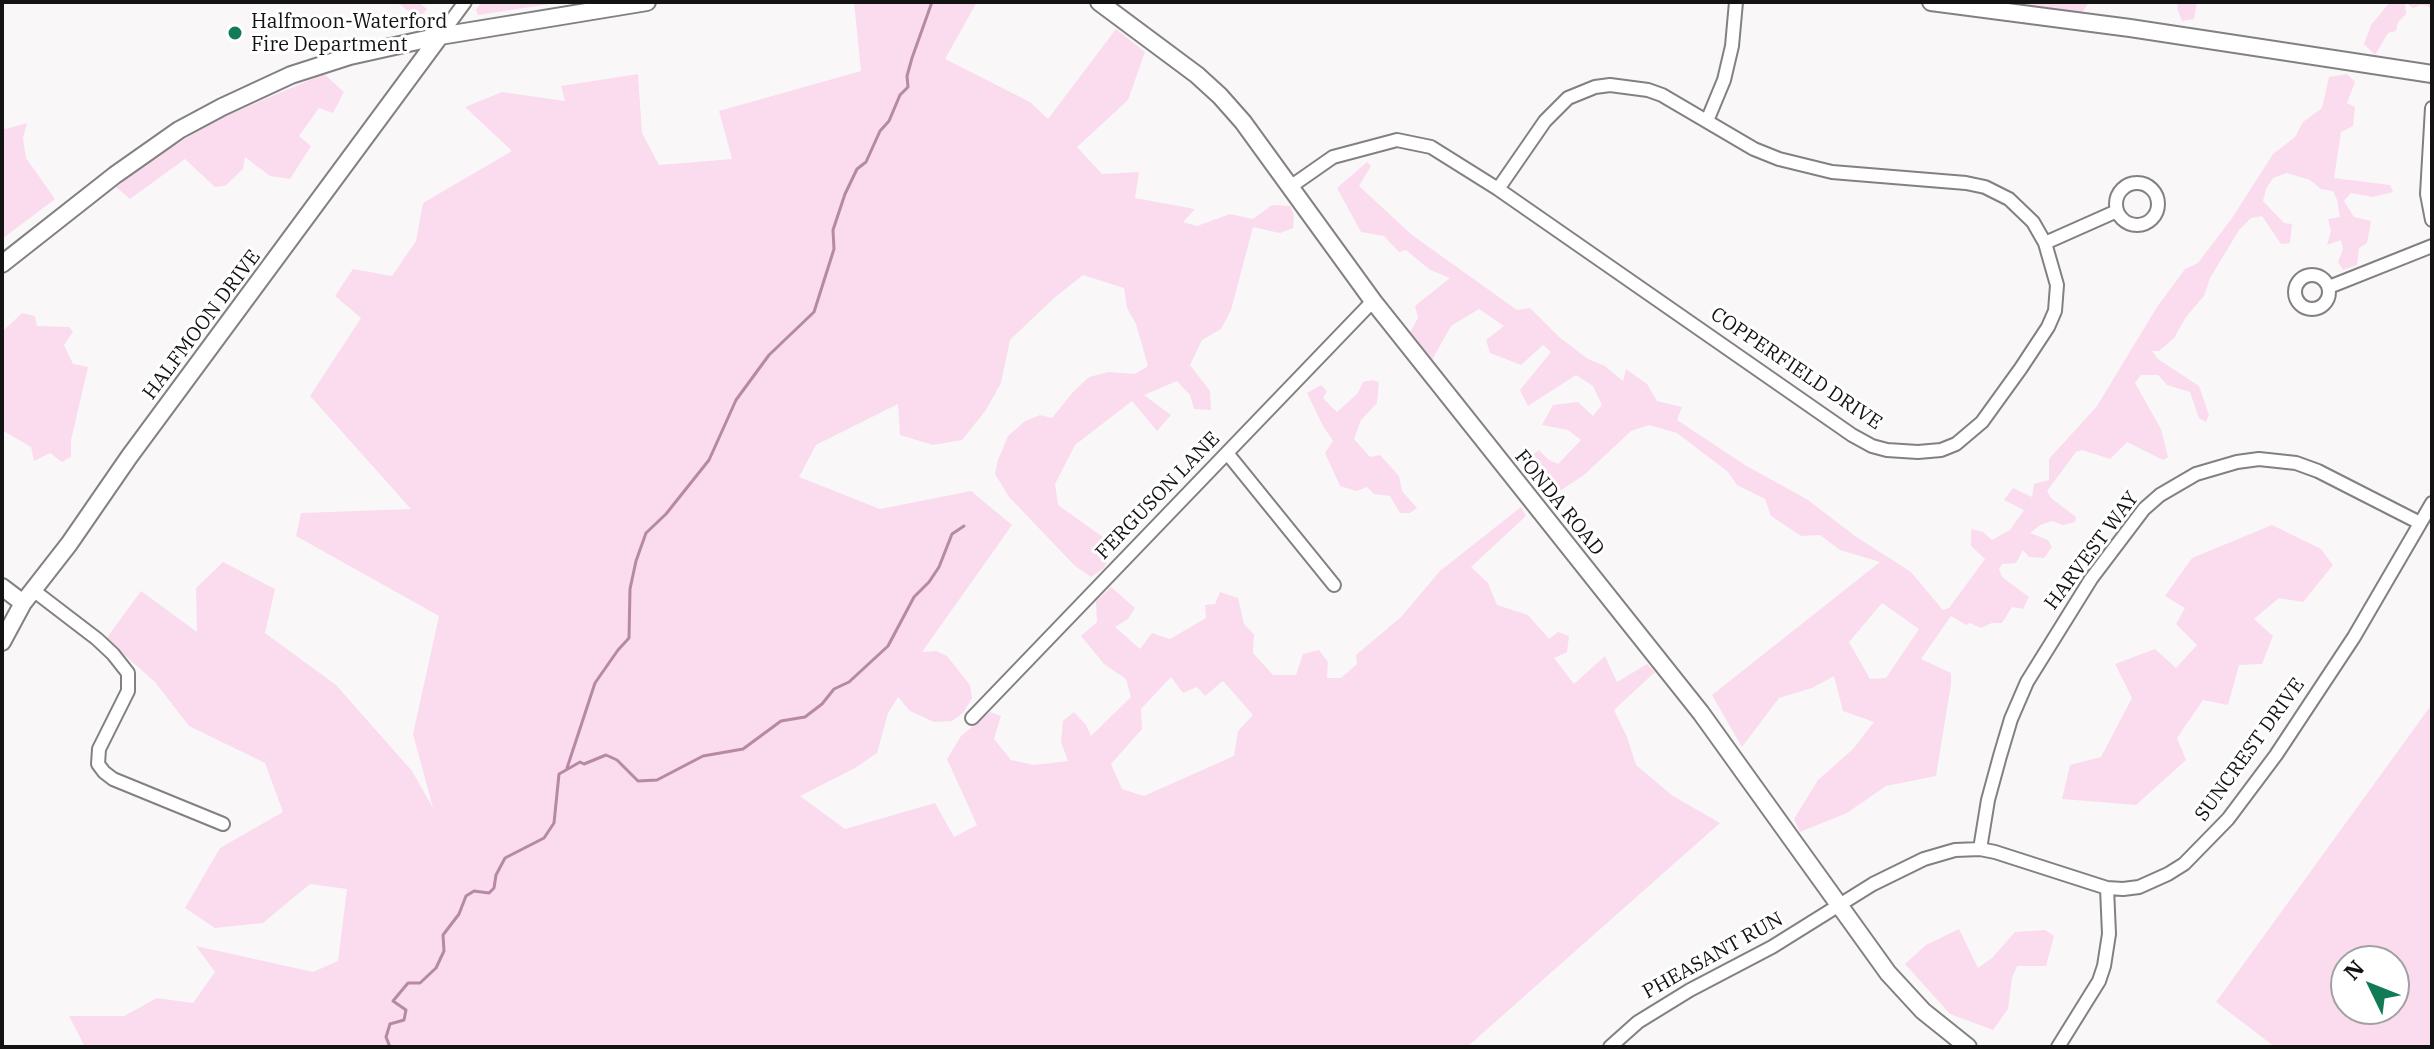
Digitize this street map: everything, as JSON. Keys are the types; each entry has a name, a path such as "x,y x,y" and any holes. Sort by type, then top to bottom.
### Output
{"street":[{"path":"440,36 465,2"},
{"path":"2,264 115,175 179,130 291,75 350,56 440,36 647,2"},
{"name":"FONDA ROAD","path":"1099,2 1146,35 1220,96 1254,136 1373,301 1701,713 1888,973 1923,1011 1968,1047"},
{"path":"1707,121 1724,80 1732,46 1736,2"},
{"path":"1931,2 2101,24 2432,74"},
{"name":"HALFMOON DRIVE","path":"2,642 28,597 440,36"},
{"name":"COPPERFIELD DRIVE","path":"1290,187 1333,157 1397,140 1431,147 1498,189 1852,435 1872,446 1902,452 1941,450 1956,444 1982,422 2048,327 2055,311 2057,285 2045,243 2033,222 2009,199 1985,187 1966,183 1832,172 1779,159 1754,149 1648,90 1610,85 1595,87 1568,98 1545,121 1498,189"},
{"path":"2432,108 2427,194 2432,220"},
{"path":"2045,243 2117,211"},
{"path":"2329,287 2432,246"},
{"name":"FERGUSON LANE","path":"972,718 1373,301"},
{"path":"1227,453 1334,585"},
{"name":"HARVEST WAY","path":"1980,849 1988,800 2000,756 2027,682 2091,579 2144,509 2160,495 2196,474 2259,459 2296,463 2318,471 2420,523"},
{"name":"SUNCREST DRIVE","path":"1841,906 1883,879 1924,859 1955,850 1980,849 2107,888 2139,887 2168,874 2195,854 2228,819 2276,755 2354,637 2432,503"},
{"path":"2,587 28,597 97,639 128,673 128,691 99,749 98,764 104,772 113,779 223,824"},
{"path":"2058,1047 2093,992 2104,966 2109,934 2107,888"},
{"name":"PHEASANT RUN","path":"1610,1047 1638,1022 1690,990 1841,906"}],"shaded area":[{"path":"397,2 418,2 427,9 418,19"},
{"path":"481,2 563,2 478,15 476,10"},
{"path":"854,2 977,2 945,59 1030,102 1048,119 1116,29 1145,52 1128,100 1077,147 1102,174 1139,172 1135,198 1195,209 1183,222 1197,226 1230,214 1253,219 1272,205 1290,206 1294,215 1293,228 1280,233 1253,227 1231,310 1221,329 1202,340 1190,365 1210,391 1211,410 1194,409 1190,395 1177,381 1144,395 1171,415 1157,431 1132,401 1075,445 1055,484 1058,505 1114,545 1104,568 1091,577 1075,566 1009,497 995,474 1008,436 1025,421 1040,415 1052,418 1089,377 1109,372 1135,374 1148,366 1136,324 1127,308 1124,288 1083,275 1053,299 1010,340 1001,383 986,410 962,440 933,445 900,435 898,404 816,445 799,477 880,509 971,491 1012,525 922,652 936,651 947,656 970,685 972,698 963,713 952,721 934,722 910,711 898,697 888,713 877,753 800,796 845,829 935,803 954,837 977,825 947,759 961,736 990,712 1001,716 994,739 1011,760 1034,765 1068,761 1061,742 1063,721 1074,712 1091,736 1131,697 1126,679 1104,664 1081,636 1097,622 1096,601 1111,587 1135,608 1128,619 1115,627 1140,649 1152,633 1170,639 1206,618 1205,605 1215,604 1220,592 1238,598 1244,624 1254,634 1253,653 1273,675 1296,675 1303,654 1319,650 1328,662 1327,678 1341,678 1357,664 1356,655 1401,617 1440,571 1521,507 1526,516 1471,567 1488,583 1497,605 1528,615 1549,639 1558,632 1569,636 1567,652 1554,658 1574,684 1605,656 1617,682 1647,664 1655,672 1614,710 1636,765 1673,796 1720,823 1467,1047 85,1047 69,1016 124,1016 157,998 193,1003 215,972 196,946 313,972 338,961 347,889 310,884 263,923 215,928 185,908 220,848 283,812 265,763 189,726 155,682 106,639 141,591 197,632 196,588 223,562 275,589 265,633 336,685 412,771 433,808 413,734 439,616 296,536 301,513 411,509 310,396 361,318 335,296 353,269 392,276 416,241 423,203 512,151 465,107 502,92 565,101 561,86 638,74 642,133 659,165 732,159 719,111 861,71","holes":["1171,677 1183,693 1197,687 1205,696 1223,681 1253,715 1238,731 1234,756 1144,796 1122,789 1111,764 1142,729 1141,709"]},
{"path":"2003,2 2089,2 2082,13"},
{"path":"2178,2 2197,2 2194,19 2182,21"},
{"path":"2390,2 2405,2 2406,14 2398,22 2396,31 2388,33 2375,55 2364,44 2371,25"},
{"path":"2405,2 2432,2 2432,11 2428,6 2413,8"},
{"path":"324,74 344,92 333,113 319,108 299,136 311,146 290,179 270,176 245,157 243,169 225,186 215,187 185,159 130,199 116,187 159,155 216,120"},
{"path":"2347,74 2355,82 2347,103 2355,107 2353,126 2341,132 2334,178 2390,185 2393,192 2373,197 2351,193 2344,201 2354,217 2371,221 2367,243 2359,248 2357,265 2343,270 2338,262 2343,249 2341,240 2327,245 2331,231 2328,219 2340,217 2333,191 2321,189 2310,180 2287,173 2273,178 2263,201 2284,223 2292,224 2290,243 2281,244 2262,216 2251,218 2239,230 2210,278 2204,296 2186,317 2174,338 2159,351 2152,351 2158,359 2199,386 2209,415 2206,422 2199,418 2190,392 2167,385 2158,375 2141,375 2135,383 2161,429 2168,457 2163,460 2127,442 2110,459 2082,450 2076,452 2047,491 2051,498 2076,517 2075,522 2063,525 2052,521 2040,525 2030,533 2048,540 2052,547 2044,558 2029,557 2023,550 2016,563 2002,564 1999,569 2002,577 2029,597 2023,609 2012,607 2002,623 1981,628 1970,623 1966,625 1951,616 1921,659 1951,673 1936,776 1886,786 1847,813 1800,832 1794,819 1818,780 1853,749 1874,722 1843,711 1834,676 1812,688 1779,698 1742,747 1712,695 1880,562 1840,550 1820,535 1801,536 1771,516 1765,499 1737,485 1728,472 1677,433 1649,425 1631,431 1584,475 1555,494 1545,491 1548,476 1531,468 1528,458 1539,450 1558,464 1581,440 1568,430 1542,425 1553,405 1578,402 1593,416 1602,405 1593,386 1576,375 1528,406 1520,390 1551,352 1543,345 1521,365 1490,353 1486,340 1504,326 1479,309 1451,326 1432,360 1410,332 1418,318 1415,306 1450,278 1430,270 1406,250 1399,252 1384,236 1361,232 1337,188 1367,162 1371,166 1359,186 1412,235 1517,310 1530,308 1559,337 1588,359 1605,366 1623,381 1626,369 1647,384 1657,401 1682,407 1677,420 1745,465 1808,500 1855,536 1911,572 1943,610 1949,608 1985,559 1971,546 1971,529 1983,532 1992,540 2010,530 2024,510 2004,500 2013,488 2032,497 2034,484 2049,480 2049,459 2097,406 2157,307 2185,269 2198,263 2232,218 2273,154 2295,137 2303,122 2322,108 2329,77","holes":["1882,603 1919,629 1886,678 1870,679 1849,642"]},
{"path":"27,123 23,138 26,158 55,199 2,239 2,126 6,129"},
{"path":"22,313 35,316 37,326 69,327 73,332 64,345 73,364 88,367 71,440 71,457 62,462 50,453 34,461 31,447 2,430 2,332"},
{"path":"1363,382 1379,382 1377,403 1361,420 1354,439 1370,457 1380,455 1399,476 1402,491 1417,508 1410,513 1400,513 1390,496 1374,494 1367,487 1356,491 1340,486 1325,453 1333,441 1307,393 1321,385 1327,391 1323,398 1337,412 1358,393"},
{"path":"2272,525 2321,549 2333,565 2303,602 2279,598 2254,619 2273,636 2262,664 2239,665 2228,705 2203,700 2177,738 2186,760 2136,805 2062,799 2070,765 2101,757 2132,698 2115,664 2155,649 2176,668 2197,645 2176,624 2185,608 2165,596 2192,558"},
{"path":"2432,704 2432,1047 2275,1047 2216,1002"},
{"path":"1959,929 1978,968 1992,958 2015,932 2045,930 2054,936 2046,966 2017,966 2012,978 2008,1009 1993,1030 1950,1014 1905,964 1926,945"}],"waterway":[{"path":"567,768 595,683 629,638 630,589 646,533 666,514 709,460 736,400 769,355 814,312 834,249 833,230 845,194 857,169 866,162 880,131 889,121 900,95 908,87 907,76 912,58 932,2"},
{"path":"390,1047 386,1037 390,1024 404,1020 406,1010 393,1001 408,983 420,983 436,968 444,951 443,935 459,914 466,896 474,891 489,893 494,888 496,875 505,858 544,838 554,823 559,774 580,762 584,764 606,755 617,760 638,781 657,780 703,756 743,749 781,721 805,717 822,704 834,689 849,682 888,646 914,597 939,567 952,534 964,526"}],"place":[{"name":"Halfmoon-Waterford Fire Department","path":"235,33"}]}
